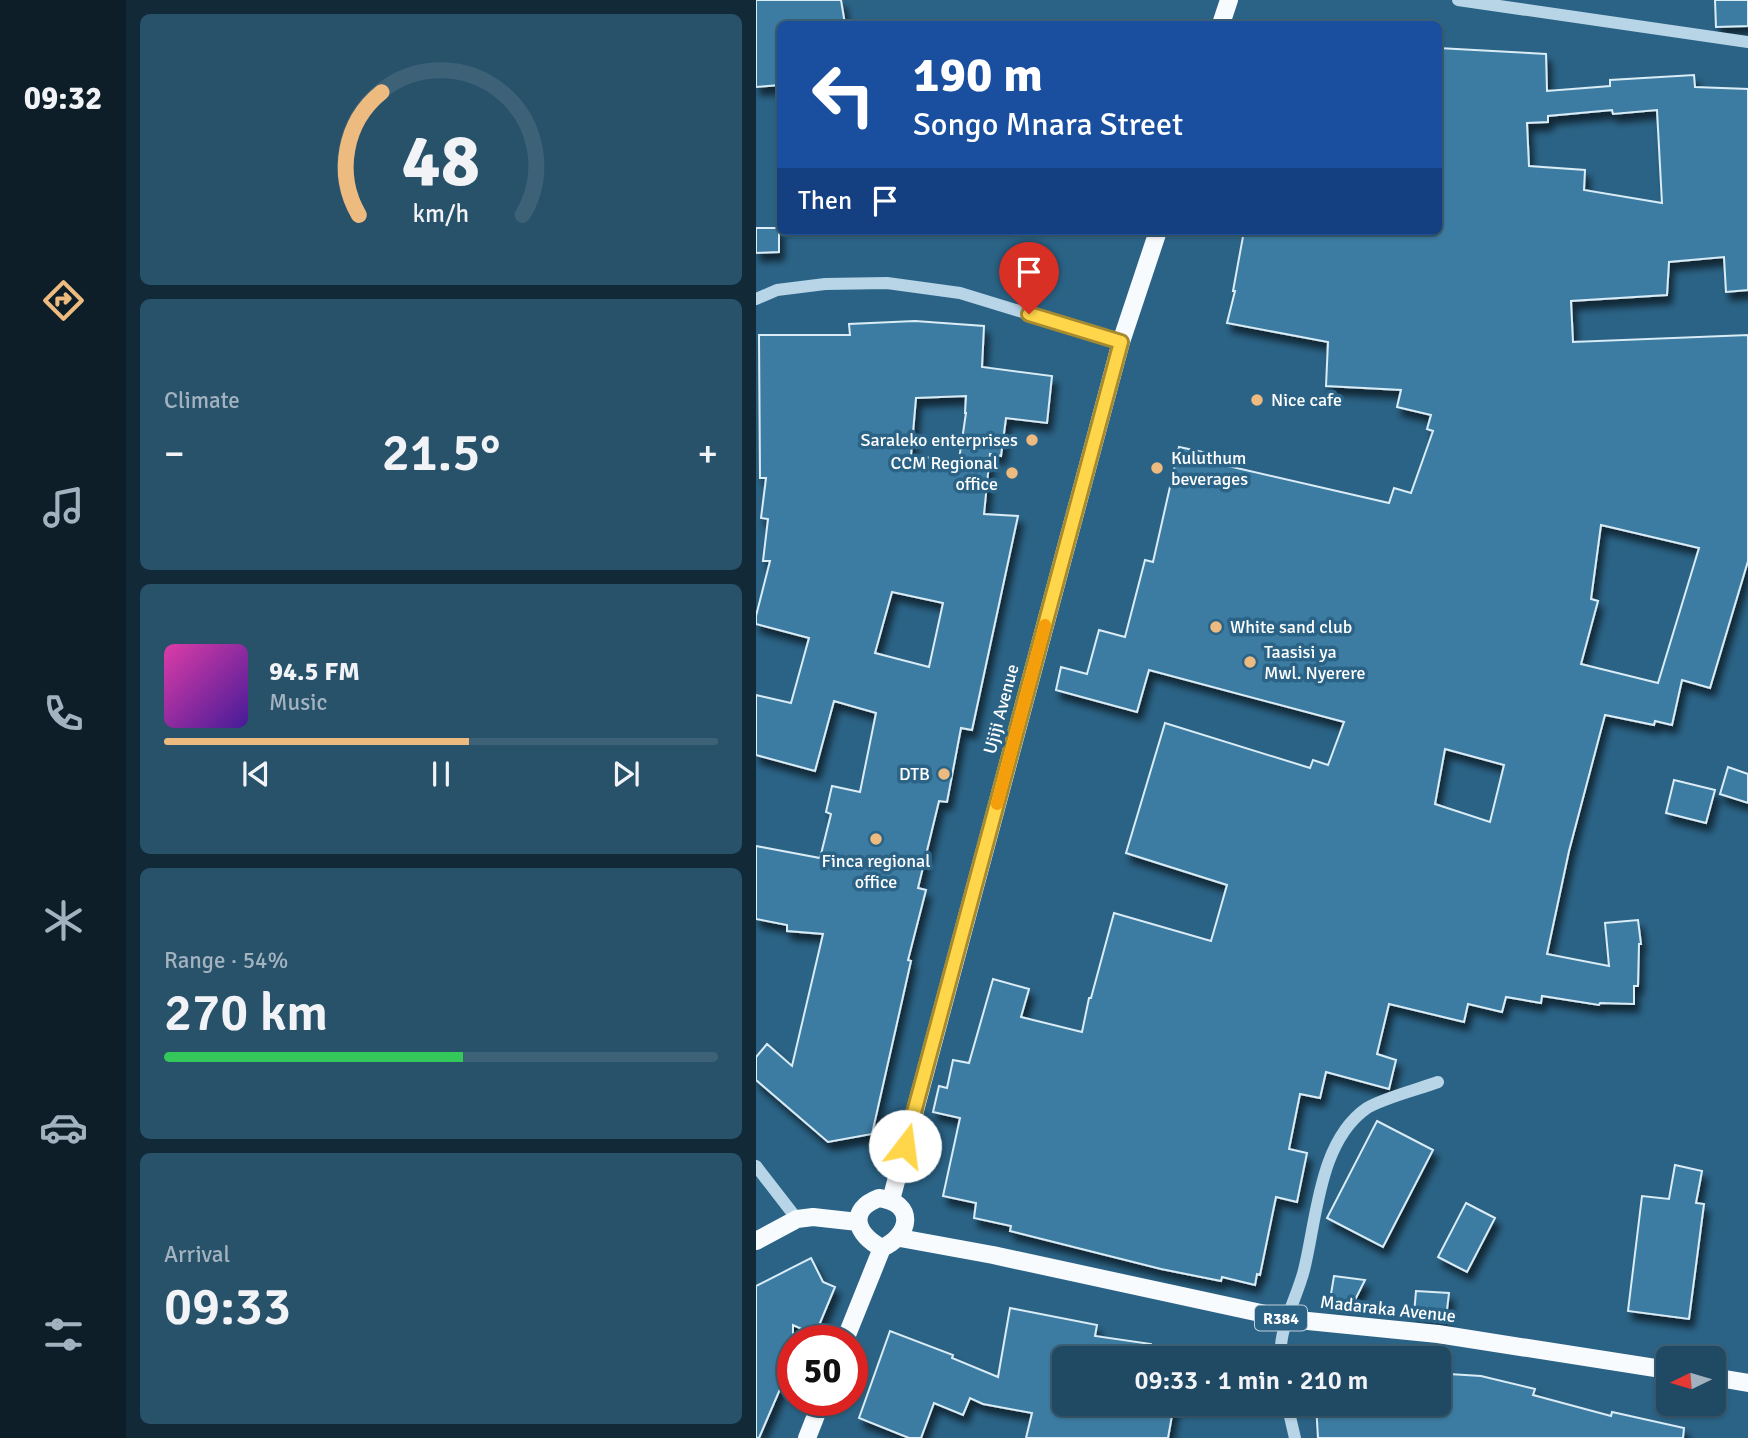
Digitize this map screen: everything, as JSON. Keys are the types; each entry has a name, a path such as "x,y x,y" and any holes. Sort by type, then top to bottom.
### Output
{"main road":[{"path":"1222,21 1228,0"},
{"name":"Ujiji Avenue","path":"891,1200 1121,342 1157,235"},
{"path":"851,1325 882,1248 900,1238 905,1228 905,1217 900,1206 891,1200 879,1198 869,1202 861,1211 858,1222 861,1233 868,1242 882,1248"},
{"path":"756,1241 797,1219 813,1217 858,1222"},
{"name":"Madaraka Avenue","path":"900,1238 1006,1258 1288,1320 1438,1334 1656,1368"},
{"path":"1726,1379 1748,1383"},
{"path":"807,1438 816,1416"}],"street":[{"path":"1458,0 1748,42"},
{"path":"756,299 777,290 887,283 960,293 1121,342"},
{"path":"1281,1346 1304,1270 1314,1213 1331,1155 1349,1125 1369,1107 1438,1082"},
{"path":"756,1166 797,1219"},
{"path":"1290,1416 1295,1438"}],"building":[{"path":"756,0 841,0 844,21 777,21 777,85 756,87"},
{"path":"1715,0 1748,0 1748,26 1716,27"},
{"path":"1442,48 1546,54 1547,91 1610,86 1610,80 1694,75 1695,87 1748,89 1748,290 1726,292 1724,257 1669,262 1667,295 1571,301 1573,342 1748,335 1748,561 1710,688 1682,680 1672,725 1655,721 1654,725 1605,715 1569,851 1547,954 1609,966 1605,923 1638,920 1641,944 1634,1004 1599,1005 1542,996 1541,1003 1506,997 1502,1012 1468,1004 1464,1022 1389,1004 1377,1054 1396,1060 1389,1089 1326,1072 1320,1098 1300,1094 1289,1149 1307,1153 1297,1202 1276,1197 1260,1275 1257,1274 1255,1285 1222,1277 1221,1281 1161,1269 1010,1231 1011,1226 974,1218 976,1203 943,1196 960,1118 933,1112 939,1086 947,1088 953,1060 969,1063 993,979 1029,989 1021,1017 1082,1032 1114,913 1211,941 1227,885 1126,853 1165,723 1310,768 1313,760 1328,765 1344,722 1149,670 1137,712 1056,690 1061,667 1087,674 1099,630 1125,637 1145,560 1153,562 1179,447 1203,452 1202,460 1389,503 1394,488 1411,493 1433,431 1427,429 1431,415 1397,407 1401,390 1326,386 1328,342 1227,323 1243,235 1442,235","holes":["1612,110 1613,114 1657,110 1662,203 1584,190 1585,170 1529,166 1527,123 1548,122 1548,116","1601,525 1699,548 1658,683 1581,664 1598,601 1591,599","1445,749 1504,765 1490,822 1435,804"]},
{"path":"756,228 777,228 779,252 756,253"},
{"path":"915,321 984,326 982,367 1052,376 1047,423 1006,418 1001,456 990,454 984,514 1018,516 972,730 961,728 947,802 939,801 918,888 926,890 908,960 911,961 872,1134 828,1142 756,1080 756,1057 767,1044 792,1066 823,934 787,931 787,925 756,919 756,846 820,858 831,814 826,812 832,786 860,792 876,713 834,701 815,771 756,755 756,695 791,703 809,638 756,624 770,561 763,561 768,519 761,518 766,478 760,478 759,335 850,335 849,324","holes":["966,396 959,460 911,456 916,398","892,592 943,603 929,667 875,653"]},
{"path":"1728,767 1748,774 1748,803 1720,794"},
{"path":"1674,780 1715,790 1706,823 1666,813"},
{"path":"1377,1121 1433,1150 1383,1247 1327,1218"},
{"path":"1675,1165 1702,1171 1696,1203 1704,1204 1689,1319 1628,1311 1642,1196 1669,1199"},
{"path":"1466,1203 1495,1218 1467,1272 1438,1257"},
{"path":"811,1258 823,1282 835,1287 819,1325 777,1325 777,1396 759,1438 756,1438 756,1286"},
{"path":"1334,1276 1365,1280 1353,1304 1330,1300"},
{"path":"1416,1291 1449,1293 1446,1318 1414,1314"},
{"path":"1010,1308 1097,1325 1095,1336 1151,1344 1052,1346 1052,1416 1172,1416 1168,1438 1026,1438 1032,1413 983,1404 970,1398 963,1415 934,1403 921,1438 909,1438 859,1418 868,1416 868,1393 890,1331 953,1355 952,1358 998,1377"},
{"path":"1451,1374 1481,1376 1535,1389 1533,1395 1611,1416 1612,1412 1684,1428 1683,1438 1318,1438 1317,1416 1451,1416"}],"slow traffic":[{"path":"997,804 1045,625"}],"place":[{"name":"Nice cafe","path":"1257,400"},
{"name":"Saraleko enterprises","path":"1032,440"},
{"name":"Kuluthum beverages","path":"1157,468"},
{"name":"CCM Regional office","path":"1012,473"},
{"name":"White sand club","path":"1216,627"},
{"name":"Taasisi ya Mwl. Nyerere","path":"1250,662"},
{"name":"DTB","path":"944,774"},
{"name":"Finca regional office","path":"876,839"}],"route":[{"path":"905,1146 1121,342 1029,314"}]}
